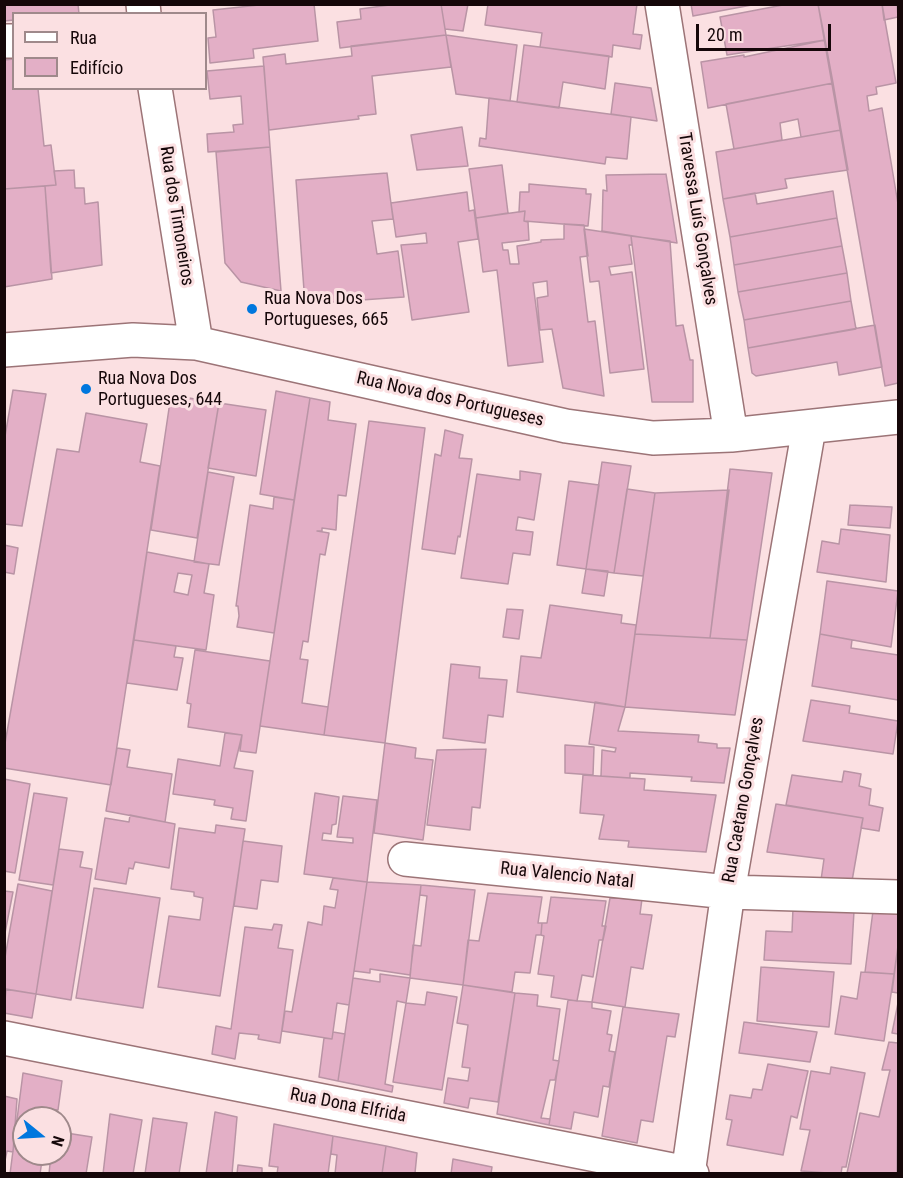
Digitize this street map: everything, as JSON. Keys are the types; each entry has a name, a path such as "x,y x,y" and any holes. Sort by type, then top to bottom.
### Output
{"street":[{"name":"Travessa Luís Gonçalves","path":"662,4 731,435"},
{"name":"Rua dos Timoneiros","path":"155,90 196,343"},
{"name":"Rua Nova dos Portugueses","path":"4,350 133,340 196,343 566,426 653,438 731,435 898,417"},
{"name":"Rua Caetano Gonçalves","path":"689,1173 728,892 809,428"},
{"name":"Rua Valencio Natal","path":"405,859 728,892 898,897"},
{"name":"Rua Dona Elfrida","path":"4,1038 689,1173"}],"building":[{"path":"4,4 78,4 79,12 12,12 12,20 4,21"},
{"path":"268,4 314,4 318,41 253,49 254,58 210,63 208,38 216,37 213,10"},
{"path":"397,4 441,4 446,35 340,48 337,22 361,19 360,9"},
{"path":"441,4 468,4 463,31 445,29"},
{"path":"488,4 637,4 633,34 642,35 640,49 613,45 612,57 540,47 542,33 485,25"},
{"path":"691,4 757,4 693,16"},
{"path":"788,4 818,4 825,40 727,55 720,17"},
{"path":"818,4 882,4 896,83 876,87 877,94 867,96 869,111 882,108 898,204 898,383 885,386"},
{"path":"882,4 897,4 898,17 884,20"},
{"path":"446,35 451,67 372,76 376,114 358,116 359,119 269,130 263,57 285,54 286,64 352,56 351,46"},
{"path":"446,35 517,45 510,101 456,94"},
{"path":"825,40 833,83 708,108 701,62 744,55 744,57"},
{"path":"524,45 609,56 605,89 563,82 559,108 517,102"},
{"path":"12,59 12,90 38,90 44,146 51,145 56,185 4,189 4,60"},
{"path":"264,66 270,147 208,152 207,134 234,132 233,125 243,124 241,96 210,99 207,71"},
{"path":"615,83 651,88 657,121 611,114"},
{"path":"833,83 841,130 801,137 798,119 780,123 782,140 734,149 726,104"},
{"path":"489,98 631,117 627,159 606,157 605,164 479,146 480,138 486,139"},
{"path":"462,127 468,166 417,170 411,135"},
{"path":"841,130 848,170 785,179 787,188 723,199 716,152"},
{"path":"270,147 281,291 241,282 225,263 216,152"},
{"path":"502,165 508,213 476,218 469,169"},
{"path":"74,170 75,188 84,188 85,204 98,202 102,265 51,273 45,186 56,185 54,171"},
{"path":"387,173 393,219 372,221 377,254 398,251 404,297 305,304 296,180"},
{"path":"666,174 677,243 602,231 603,190 607,191 606,175"},
{"path":"529,184 586,189 586,194 591,194 588,226 524,221 525,211 519,212 520,192 529,192"},
{"path":"45,186 52,279 4,287 4,189"},
{"path":"833,191 837,218 730,237 723,199 755,193 757,204"},
{"path":"467,192 469,211 474,210 478,239 458,242 469,312 412,320 401,245 427,243 426,233 396,237 391,203"},
{"path":"525,211 524,221 528,222 529,240 502,243 503,250 508,250 510,264 519,264 517,246 541,242 541,240 564,239 564,224 584,225 588,256 580,257 588,322 595,321 604,396 563,388 552,329 540,330 537,298 548,296 547,281 533,283 543,362 508,366 497,270 483,272 476,218"},
{"path":"837,218 842,246 734,265 730,237"},
{"path":"584,229 631,236 632,245 629,245 632,264 609,267 611,275 632,272 644,369 610,373 599,281 590,282"},
{"path":"631,236 670,241 676,326 683,325 690,360 693,360 693,402 652,402"},
{"path":"842,246 847,273 738,292 734,265"},
{"path":"847,273 851,301 744,320 738,292"},
{"path":"851,301 856,329 748,348 744,320"},
{"path":"875,325 882,367 839,375 837,362 756,376 752,373 748,348"},
{"path":"13,390 46,394 22,526 4,524 4,442"},
{"path":"276,391 310,398 294,500 260,494"},
{"path":"171,395 219,403 197,538 151,530"},
{"path":"310,398 330,402 328,420 356,424 346,496 338,495 336,530 322,528 322,531 317,531 329,533 325,555 320,554 308,642 303,641 300,659 308,660 302,703 328,707 324,735 260,726"},
{"path":"219,403 266,410 256,476 208,468"},
{"path":"86,413 147,424 140,462 160,466 111,785 4,768 4,749 57,449 79,452"},
{"path":"369,421 425,428 385,743 324,735"},
{"path":"445,430 463,435 459,458 472,459 460,537 458,536 455,554 422,549 435,454 441,456"},
{"path":"602,462 631,466 614,573 586,569"},
{"path":"730,469 772,473 747,640 710,638"},
{"path":"520,471 541,474 534,520 518,517 516,530 533,532 530,555 513,553 508,584 461,578 477,474 520,480"},
{"path":"208,472 234,477 219,565 194,562"},
{"path":"569,481 599,485 586,569 557,565"},
{"path":"627,489 655,493 643,576 614,573"},
{"path":"729,490 710,638 635,634 655,493"},
{"path":"274,497 294,500 274,633 237,627 239,616 238,606 236,606 250,505 273,509"},
{"path":"850,505 892,507 890,528 848,525"},
{"path":"841,529 890,535 886,582 817,572 822,541 839,544"},
{"path":"4,545 18,548 14,574 4,572"},
{"path":"147,552 209,564 204,593 214,595 206,650 134,640","holes":["178,573 192,575 188,595 174,592"]},
{"path":"586,569 608,571 604,596 582,593"},
{"path":"827,581 898,591 891,647 820,634"},
{"path":"550,605 622,615 621,623 636,625 625,707 517,692 521,656 541,658"},
{"path":"507,609 523,610 519,639 503,637"},
{"path":"635,634 747,640 735,715 625,707"},
{"path":"820,634 852,640 851,648 898,655 898,700 812,686"},
{"path":"134,640 176,646 174,657 183,658 177,690 127,683"},
{"path":"195,650 270,661 256,753 240,751 242,735 188,727 191,704 187,703"},
{"path":"451,664 480,667 479,678 507,680 503,717 488,715 485,743 443,738"},
{"path":"811,700 850,706 849,713 898,721 893,754 803,741"},
{"path":"595,702 625,707 618,731 699,735 698,742 717,744 717,748 730,748 724,783 691,781 692,777 630,773 630,778 601,776 602,750 615,752 616,748 589,744"},
{"path":"225,733 242,735 234,768 253,771 246,821 231,819 233,808 214,805 215,800 173,794 178,759 220,766"},
{"path":"385,743 416,748 415,758 433,760 423,840 374,833"},
{"path":"565,745 594,747 593,775 565,773"},
{"path":"117,748 130,750 127,767 172,774 165,822 106,811"},
{"path":"486,749 480,808 472,807 470,830 427,825 437,750"},
{"path":"844,771 861,774 859,786 871,789 869,805 883,808 879,831 861,828 863,818 786,805 792,775 842,782"},
{"path":"583,775 645,779 644,790 716,795 706,852 628,847 629,841 599,839 604,815 580,813"},
{"path":"4,779 30,784 15,873 4,871"},
{"path":"34,793 67,798 53,885 19,880"},
{"path":"315,793 339,797 336,824 332,825 331,834 323,833 322,840 353,843 353,838 337,837 343,796 377,800 367,882 304,874"},
{"path":"776,804 863,818 852,881 821,880 824,859 767,852"},
{"path":"130,815 175,824 169,868 135,862 133,869 129,868 126,884 95,879 105,818 129,822"},
{"path":"216,825 245,829 220,996 158,987 169,916 200,920 203,898 194,896 194,892 171,889 179,828 215,833"},
{"path":"243,841 282,846 278,882 261,880 257,909 234,906"},
{"path":"59,849 83,852 80,867 92,869 71,1000 36,994"},
{"path":"333,878 367,882 349,1005 337,1003 332,1039 282,1031 285,1011 292,1012 308,922 322,925 324,906 335,908 338,890 330,889"},
{"path":"367,882 421,885 410,975 370,969 370,973 354,971"},
{"path":"18,884 52,891 36,994 4,989 4,963"},
{"path":"421,885 475,890 463,985 410,978 413,945 421,946 427,896 420,895"},
{"path":"94,888 160,898 143,1008 76,998"},
{"path":"4,891 13,892 4,938"},
{"path":"488,893 542,897 538,923 542,923 541,935 536,935 530,973 515,972 512,992 463,985 468,940 479,941"},
{"path":"551,897 606,901 602,926 606,926 603,940 599,940 593,977 582,975 577,1001 551,997 554,976 538,974 544,936 541,935 542,923 547,923"},
{"path":"610,898 642,899 640,914 652,915 643,969 631,967 625,1007 592,1002"},
{"path":"793,908 854,911 851,964 764,960 766,931 792,932"},
{"path":"873,911 898,912 898,946 894,974 865,972"},
{"path":"274,924 282,925 278,948 293,950 280,1043 258,1039 259,1035 239,1033 235,1059 212,1054 216,1026 231,1029 245,927 272,930"},
{"path":"898,946 898,993 892,992"},
{"path":"761,967 834,972 829,1027 757,1021"},
{"path":"861,972 894,974 884,1041 835,1034 841,996 857,999"},
{"path":"380,974 410,978 406,1003 397,1001 385,1084 393,1086 392,1092 338,1081 353,978 380,982"},
{"path":"463,985 515,993 498,1102 470,1098 468,1108 444,1103 448,1078 468,1081 470,1068 462,1067 468,1025 457,1023"},
{"path":"6,989 36,994 32,1018 4,1013"},
{"path":"427,992 457,997 442,1090 393,1082 406,1003 425,1005"},
{"path":"515,993 538,995 537,1006 560,1009 553,1060 559,1061 555,1080 550,1080 541,1118 550,1119 549,1125 497,1114"},
{"path":"568,1000 592,1002 592,1008 611,1011 607,1034 612,1035 609,1051 615,1052 609,1087 603,1086 598,1117 574,1112 571,1129 549,1125"},
{"path":"898,1003 898,1034 892,1033"},
{"path":"623,1007 679,1014 675,1037 667,1036 653,1122 641,1120 637,1143 602,1136"},
{"path":"744,1022 817,1032 810,1062 739,1053"},
{"path":"333,1032 345,1034 338,1081 319,1077 324,1038 332,1039"},
{"path":"889,1042 898,1043 897,1174 847,1173 860,1113 879,1117 890,1070 882,1070"},
{"path":"768,1064 808,1071 797,1118 791,1116 783,1155 727,1145 732,1120 726,1119 730,1095 751,1098 753,1089 762,1090"},
{"path":"831,1067 865,1073 846,1167 842,1167 841,1174 801,1171 810,1130 800,1129 811,1071 830,1074"},
{"path":"23,1073 62,1081 59,1106 19,1106"},
{"path":"4,1096 17,1099 16,1106 12,1106 12,1152 7,1151 4,1165"},
{"path":"215,1112 237,1117 232,1174 206,1174"},
{"path":"110,1114 142,1120 133,1174 103,1174"},
{"path":"153,1118 187,1123 179,1174 145,1174"},
{"path":"274,1124 333,1136 328,1174 277,1174 278,1167 269,1166"},
{"path":"72,1134 92,1137 86,1174 49,1174 50,1166 72,1166"},
{"path":"333,1136 386,1146 382,1174 335,1174 337,1155 331,1154"},
{"path":"386,1146 417,1153 415,1173 420,1174 382,1174"},
{"path":"12,1158 12,1166 41,1166 40,1174 10,1174"},
{"path":"453,1159 492,1167 491,1174 451,1174"},
{"path":"238,1165 262,1168 262,1174 237,1174"}],"place":[{"name":"Rua Nova Dos Portugueses, 665","path":"252,309"},
{"name":"Rua Nova Dos Portugueses, 644","path":"86,389"}]}
